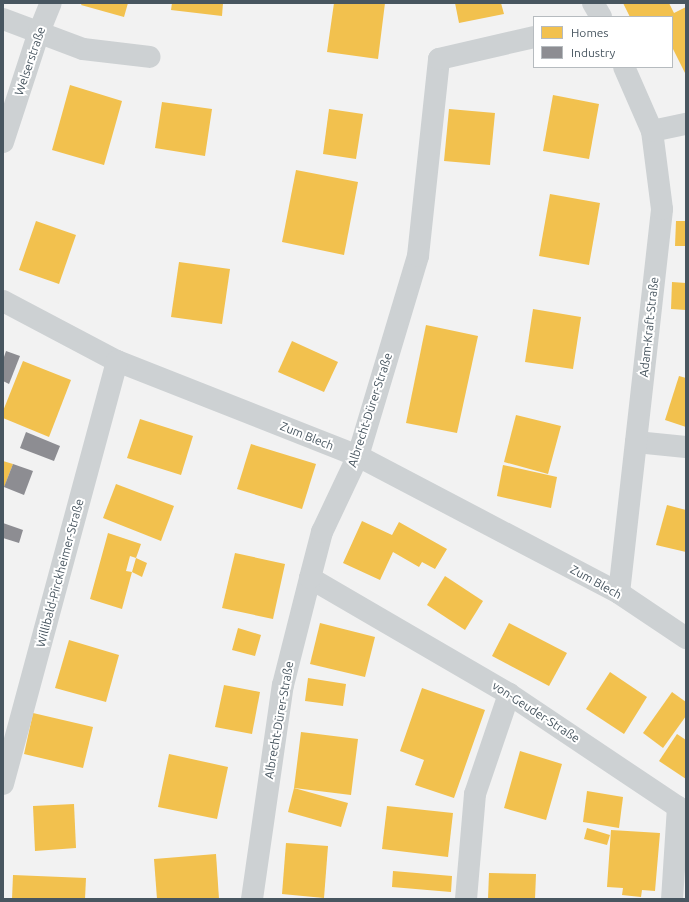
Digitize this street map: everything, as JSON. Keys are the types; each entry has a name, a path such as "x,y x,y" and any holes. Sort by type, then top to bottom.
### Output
{"street":[{"name":"Welserstraße","path":"3,142 51,3"},
{"path":"593,3 600,16"},
{"path":"3,19 82,49 150,57"},
{"name":"Albrecht-Dürer-Straße","path":"252,899 283,685 310,578 322,532 358,456 418,256 439,59 533,37"},
{"name":"Adam-Kraft-Straße","path":"619,593 662,209 652,131 624,68"},
{"path":"652,131 686,124"},
{"name":"Zum Blech","path":"3,301 117,361 358,456 619,593 686,638"},
{"name":"Willibald-Pirckheimer-Straße","path":"3,784 117,361"},
{"path":"636,442 686,447"},
{"name":"von-Geuder-Straße","path":"310,578 509,694 678,807 672,899"},
{"path":"466,899 475,794 509,694"}],"building: Homes":[{"path":"82,3 128,3 124,17 81,5"},
{"path":"172,3 223,3 222,16 171,10"},
{"path":"334,3 385,3 378,59 327,52"},
{"path":"455,3 501,3 504,14 459,23"},
{"path":"623,3 669,3 674,13 686,7 686,75 673,49 673,16 630,16"},
{"path":"70,85 122,101 104,165 52,150"},
{"path":"553,95 599,104 589,159 543,151"},
{"path":"162,102 212,109 205,156 155,148"},
{"path":"329,109 363,114 356,159 323,154"},
{"path":"449,109 495,113 490,165 444,161"},
{"path":"296,170 358,182 344,255 282,242"},
{"path":"550,194 600,203 589,265 539,256"},
{"path":"36,221 76,235 59,284 19,270"},
{"path":"676,221 686,221 686,246 675,246"},
{"path":"179,262 230,269 222,324 171,317"},
{"path":"672,282 686,283 686,310 671,309"},
{"path":"533,309 581,317 573,369 525,362"},
{"path":"426,325 478,336 457,433 406,423"},
{"path":"292,341 338,362 324,392 278,372"},
{"path":"23,361 71,380 49,437 3,418 3,411"},
{"path":"679,376 686,378 686,427 665,420"},
{"path":"516,415 561,426 548,474 504,462"},
{"path":"140,419 193,436 181,475 127,458"},
{"path":"251,444 316,464 302,509 237,489"},
{"path":"3,461 13,464 3,490"},
{"path":"503,465 557,477 551,508 497,496"},
{"path":"116,484 174,506 161,541 103,518"},
{"path":"667,505 686,510 686,552 656,545"},
{"path":"362,521 392,535 399,522 447,549 435,569 422,562 419,567 393,552 380,580 343,563"},
{"path":"108,533 141,544 136,558 130,556 126,571 132,572 122,609 90,599"},
{"path":"235,553 285,564 273,619 222,608"},
{"path":"136,558 147,563 142,577 132,572"},
{"path":"445,576 483,601 465,630 427,605"},
{"path":"320,623 375,637 365,677 310,664"},
{"path":"509,623 567,653 549,686 492,656"},
{"path":"238,628 261,635 255,656 232,650"},
{"path":"69,640 119,655 106,702 55,688"},
{"path":"610,672 647,697 624,734 586,709"},
{"path":"308,678 346,684 343,706 305,701"},
{"path":"224,685 260,692 252,734 215,727"},
{"path":"422,688 485,710 454,798 415,785 424,760 400,751"},
{"path":"672,692 686,702 686,716 663,748 643,733"},
{"path":"33,713 93,727 83,768 24,754"},
{"path":"301,732 358,739 351,795 294,788"},
{"path":"677,734 686,740 686,779 659,761"},
{"path":"520,751 562,764 546,820 504,808"},
{"path":"169,754 228,767 217,819 158,807"},
{"path":"294,788 348,803 341,827 288,812"},
{"path":"587,791 623,797 619,828 583,822"},
{"path":"74,804 76,848 35,851 33,806"},
{"path":"387,806 453,813 448,857 382,849"},
{"path":"587,828 610,835 607,845 584,839"},
{"path":"611,830 660,833 655,891 642,890 641,897 622,895 623,888 607,887"},
{"path":"286,843 328,846 324,898 282,894"},
{"path":"216,854 219,899 157,899 154,859"},
{"path":"393,871 452,876 451,892 392,887"},
{"path":"489,873 536,874 535,899 488,899"},
{"path":"13,875 86,878 85,899 12,899"}],"building: Industry":[{"path":"6,351 20,356 9,384 3,381 3,360"},
{"path":"26,432 60,446 54,461 20,448"},
{"path":"13,464 33,471 24,495 4,487"},
{"path":"3,523 23,530 19,543 3,538"}]}
